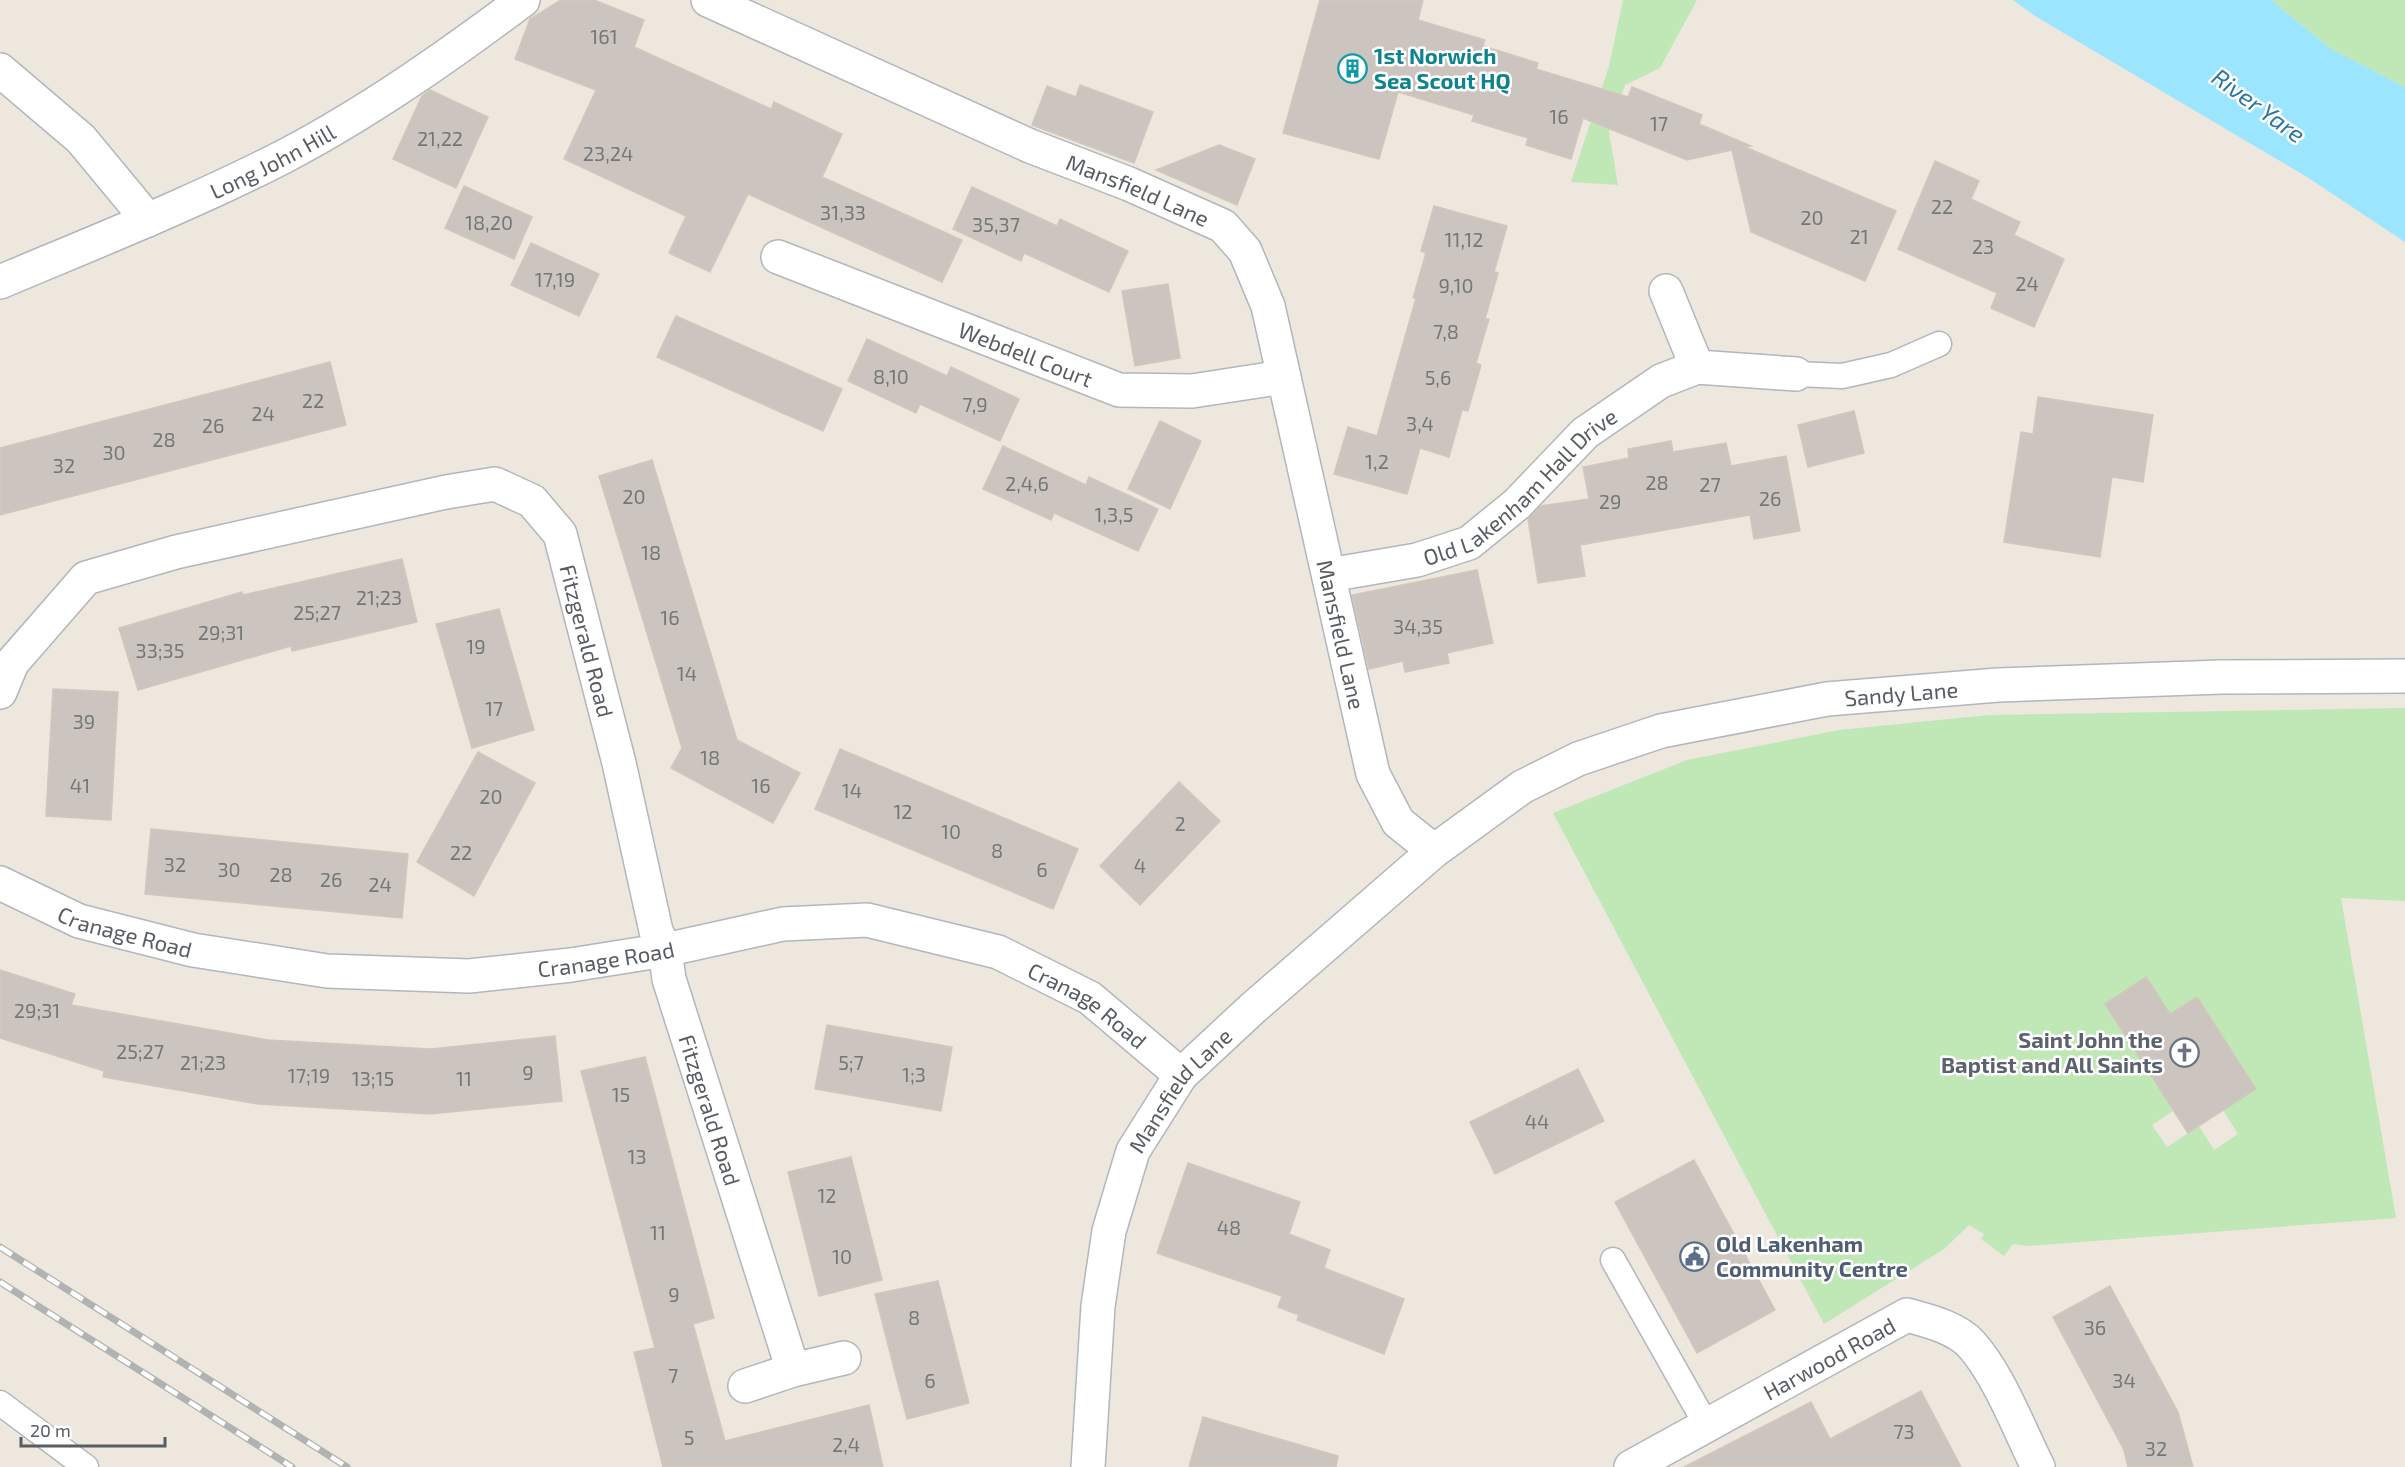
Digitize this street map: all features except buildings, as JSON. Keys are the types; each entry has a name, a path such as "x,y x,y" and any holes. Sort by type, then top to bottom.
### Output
{"street":[{"name":"Long John Hill","path":"0,282 148,220 286,155 389,93 471,39 523,0"},
{"name":"Mansfield Lane","path":"708,0 1030,146 1129,184 1223,226 1245,251 1268,306 1373,774 1398,822 1434,851 1253,1008 1181,1075 1133,1151 1109,1231 1098,1306 1088,1467"},
{"path":"0,70 81,139 148,220"},
{"name":"Webdell Court","path":"778,257 1119,390 1192,391 1283,377"},
{"path":"1666,291 1697,367"},
{"name":"Old Lakenham Hall Drive","path":"1329,575 1417,560 1469,543 1517,504 1586,433 1661,381 1697,367 1796,374"},
{"name":"Fitzgerald Road","path":"0,693 12,663 86,578 188,549 446,492 495,484 532,501 560,534 619,764 656,931 665,950 669,979 793,1370"},
{"name":"Sandy Lane","path":"1434,851 1522,788 1578,759 1661,731 1827,699 1998,685 2221,677 2405,676"},
{"name":"Cranage Road","path":"0,883 79,921 193,950 327,971 469,976 571,965 665,950 783,924 867,920 998,952 1029,967 1090,998 1181,1075"},
{"name":"Harwood Road","path":"1631,1467 1907,1315 1940,1325 1970,1342 1991,1374 2038,1467"},
{"path":"745,1386 793,1370 844,1358"}],"lane":[{"path":"1796,374 1842,376 1891,365 1939,344"},
{"path":"1613,1260 1707,1426"},
{"path":"0,1403 86,1467"}],"green space":[{"path":"1623,0 1697,0 1660,68 1625,85 1609,132 1618,185 1571,182 1609,66"},
{"path":"2271,0 2405,0 2405,87 2331,49"},
{"path":"2405,708 2405,901 2341,898 2396,1218 2028,1246 2013,1244 2004,1256 1981,1239 1984,1234 1969,1225 1944,1249 1824,1324 1553,813 1687,760 1839,730 1989,715","holes":["2146,978 2170,1015 2197,998 2256,1089 2223,1110 2238,1134 2214,1150 2199,1126 2167,1147 2152,1125 2173,1111 2105,1004"]}],"water":[{"name":"River Yare","path":"2013,0 2271,0 2331,49 2405,87 2405,242 2307,177 2035,16"}],"railway":[{"path":"0,1247 347,1467"},
{"path":"0,1282 292,1467"}],"place":[{"name":"1st Norwich Sea Scout HQ","path":"1353,68"},
{"name":"Saint John the Baptist and All Saints","path":"2184,1052"},
{"name":"Old Lakenham Community Centre","path":"1695,1256"}]}
